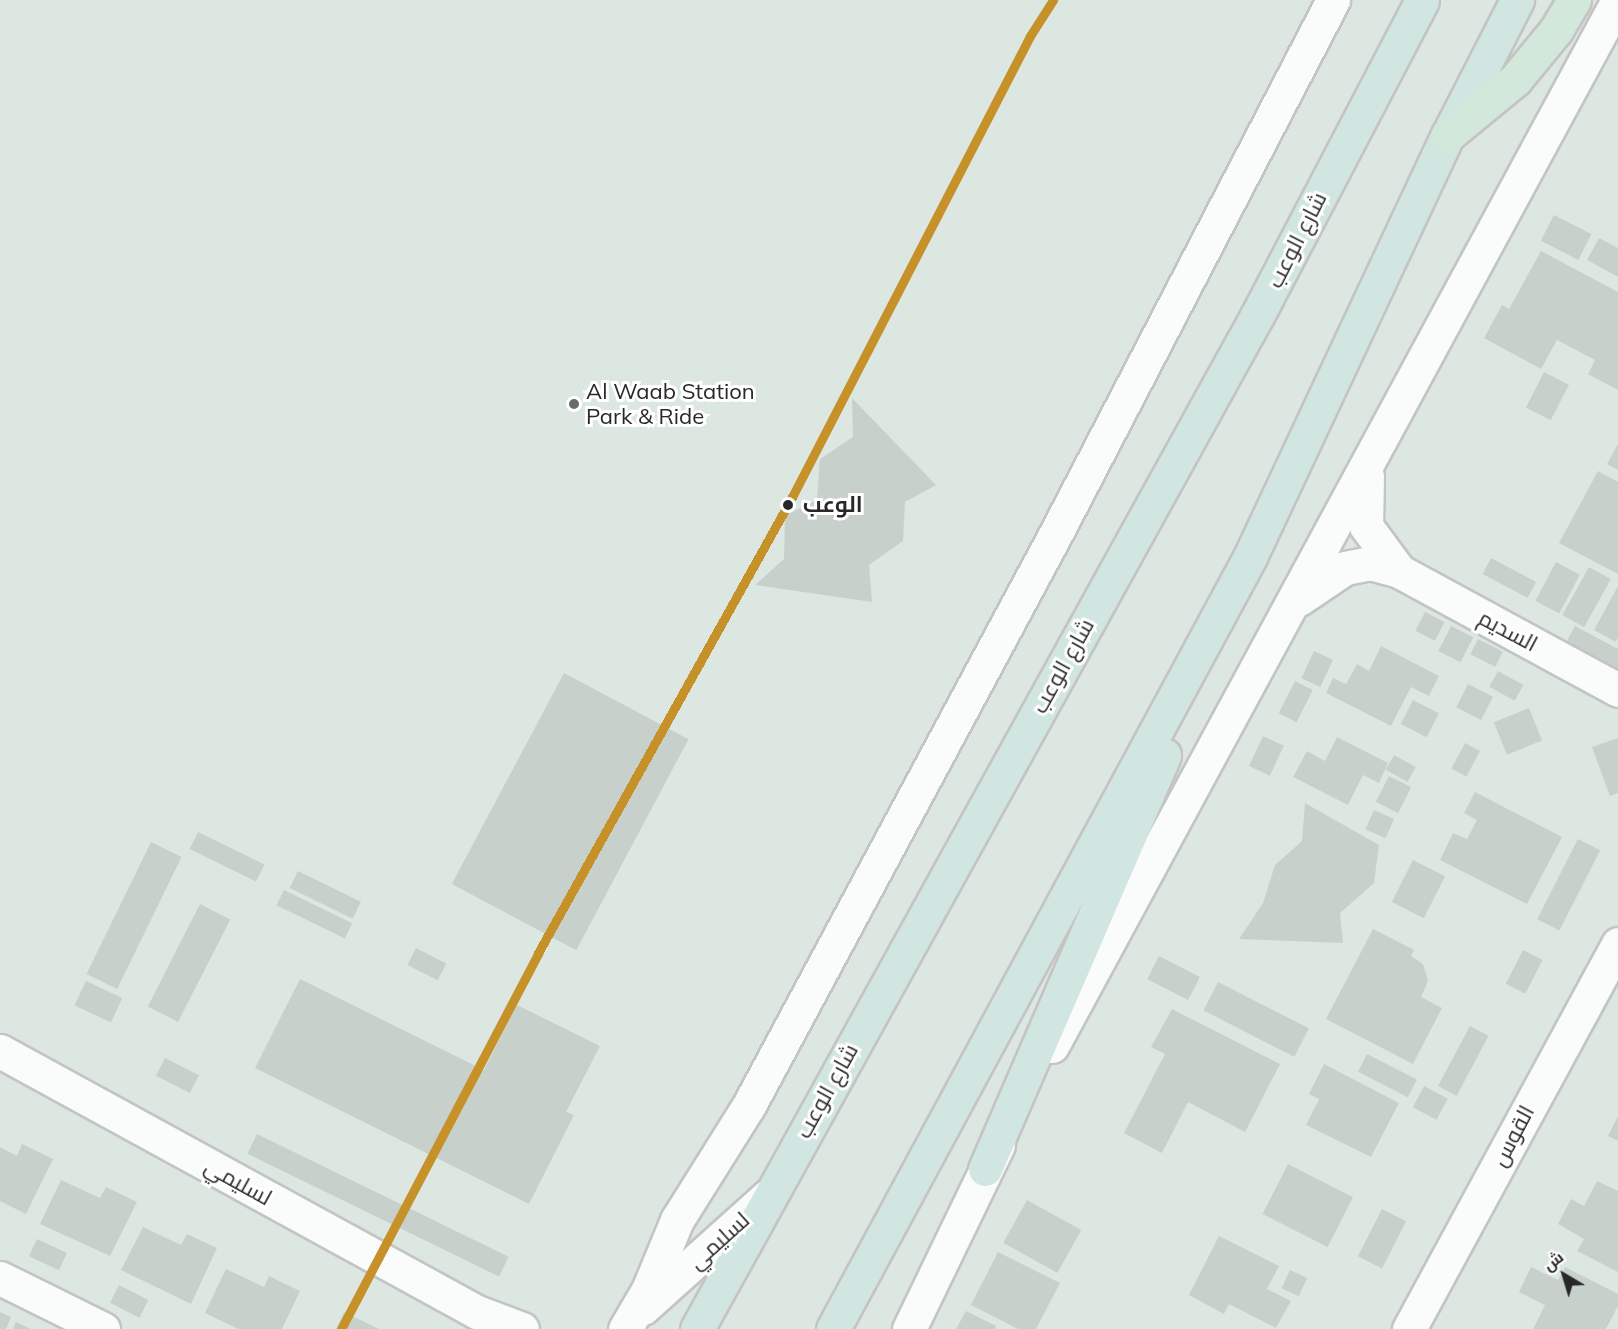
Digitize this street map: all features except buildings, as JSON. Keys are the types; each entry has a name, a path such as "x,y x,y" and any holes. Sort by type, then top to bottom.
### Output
{"highway":[{"path":"1448,135 1515,80 1556,30 1574,0"}],"main road":[{"name":"شارع الوعب","path":"696,1329 1257,316 1422,0"},
{"path":"985,1169 1250,557 1448,135 1517,0"},
{"path":"836,1327 1250,557"}],"street":[{"path":"623,1324 677,1220 765,1076 1055,535 1333,0"},
{"path":"909,1329 985,1169 1368,466 1618,0"},
{"name":"السديم","path":"1368,466 1364,508 1366,526 1399,571"},
{"name":"السديم","path":"1293,603 1345,568 1370,563 1399,571 1618,690"},
{"name":"القوس","path":"1412,1328 1618,944"},
{"name":"لسليمي","path":"0,1051 485,1321 522,1329"},
{"name":"لسليمي","path":"623,1324 769,1195"},
{"path":"0,1278 103,1329"}],"transit line":[{"path":"341,1329 538,953 792,497 1030,36 1053,0"}],"place":[{"name":"Al Waab Station Park & Ride","path":"574,404"},
{"name":"الوعب","path":"788,505"}]}
